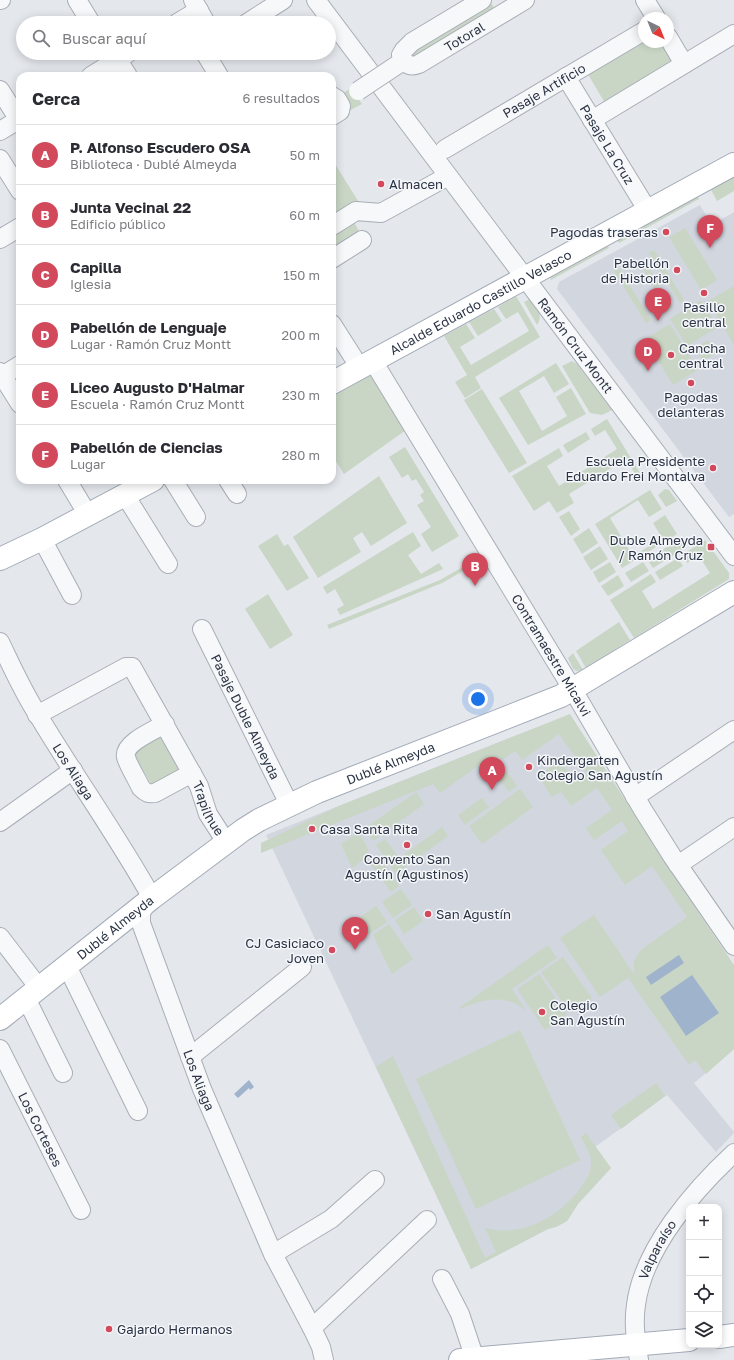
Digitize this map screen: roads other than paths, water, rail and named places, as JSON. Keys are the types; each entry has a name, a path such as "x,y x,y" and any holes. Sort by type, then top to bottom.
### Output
{"main road":[{"name":"Alcalde Eduardo Castillo Velasco","path":"336,381 734,164"},
{"path":"0,559 88,515 146,484"},
{"name":"Dublé Almeyda","path":"0,1019 149,900 226,842 259,820 289,804 317,792 561,696 734,592"},
{"path":"722,1337 734,1335"},
{"path":"467,1359 638,1352 686,1341"}],"street":[{"path":"77,0 87,16"},
{"path":"258,16 283,0"},
{"name":"Ramón Cruz Montt","path":"316,0 328,16"},
{"name":"Totoral","path":"482,0 412,42 404,50 401,55 400,62 413,66 419,64 503,5 525,0"},
{"path":"645,0 652,12"},
{"name":"Ramón Cruz Montt","path":"336,27 734,556"},
{"path":"592,120 734,34"},
{"name":"Pasaje Artificio","path":"445,149 638,35"},
{"path":"674,47 684,64"},
{"path":"96,72 112,60"},
{"path":"121,60 126,72"},
{"path":"210,60 217,72"},
{"path":"336,104 400,62"},
{"name":"Pasaje La Cruz","path":"566,77 648,211"},
{"path":"2,100 16,116"},
{"path":"0,132 16,122"},
{"path":"0,158 16,184"},
{"path":"336,224 356,211 381,213 448,176"},
{"path":"0,239 16,229"},
{"path":"336,256 362,240"},
{"name":"Contramaestre Micalvi","path":"336,329 366,365 573,690 635,797 678,865 729,926 734,946"},
{"path":"16,367 1,374 16,398"},
{"path":"69,484 88,515"},
{"path":"175,484 196,517"},
{"path":"125,495 168,564"},
{"path":"42,538 72,595"},
{"name":"Pasaje Duble Almeyda","path":"202,629 289,804"},
{"name":"Los Aliaga","path":"2,653 37,715 129,857 149,900 142,913 141,923 190,1057 214,1118 273,1254 312,1328 321,1347 324,1360"},
{"name":"Trapilhue","path":"37,715 130,666 134,669 192,773 199,786 208,814 226,842"},
{"name":"Trapilhue","path":"165,724 131,743 126,750 125,756 144,792 149,794 155,793 192,773"},
{"path":"635,797 734,730"},
{"path":"0,822 73,770"},
{"path":"678,865 734,827"},
{"path":"0,937 33,993 64,1073"},
{"name":"Dublé Almeyda","path":"67,966 138,1111"},
{"path":"190,1057 302,967"},
{"name":"Los Corteses","path":"0,1049 81,1210"},
{"name":"Valparaíso","path":"638,1352 635,1306 640,1284 652,1257 678,1214 701,1187 734,1153"},
{"path":"273,1254 331,1219 375,1180"},
{"path":"312,1328 427,1220"},
{"path":"442,1279 460,1314 467,1359"}],"water":[{"path":"679,955 684,963 651,985 646,977"},
{"path":"692,975 719,1013 686,1036 660,997"},
{"path":"249,1080 254,1087 250,1090 249,1088 238,1098 234,1094"}],"place":[{"name":"Almacen","path":"381,184"},
{"name":"Pagodas traseras","path":"666,232"},
{"name":"Pabellón de Ciencias","path":"710,248"},
{"name":"Pabellón de Historia","path":"677,270"},
{"name":"Pasillo central","path":"704,293"},
{"name":"Liceo Augusto D'Halmar","path":"658,321"},
{"name":"Cancha central","path":"671,355"},
{"name":"Pabellón de Lenguaje","path":"648,371"},
{"name":"Pagodas delanteras","path":"691,383"},
{"name":"Escuela Presidente Eduardo Frei Montalva","path":"713,468"},
{"name":"Duble Almeyda / Ramón Cruz","path":"711,547"},
{"name":"Junta Vecinal 22","path":"475,586"},
{"name":"Kindergarten Colegio San Agustín","path":"529,767"},
{"name":"P. Alfonso Escudero OSA","path":"492,790"},
{"name":"Casa Santa Rita","path":"312,829"},
{"name":"Convento San Agustín (Agustinos)","path":"407,845"},
{"name":"San Agustín","path":"428,914"},
{"name":"CJ Casiciaco Joven","path":"332,950"},
{"name":"Capilla","path":"355,950"},
{"name":"Colegio San Agustín","path":"542,1012"},
{"name":"Gajardo Hermanos","path":"109,1329"}]}
